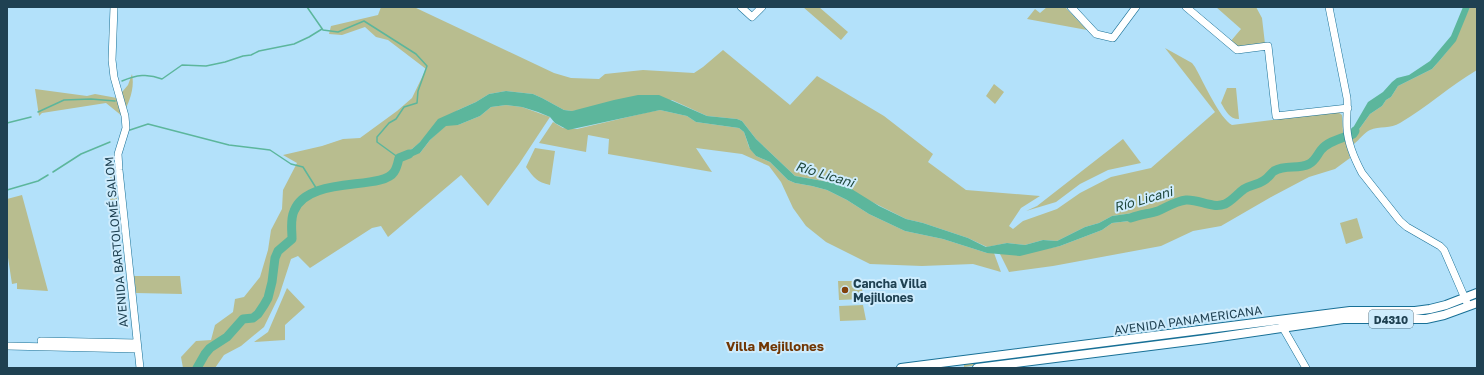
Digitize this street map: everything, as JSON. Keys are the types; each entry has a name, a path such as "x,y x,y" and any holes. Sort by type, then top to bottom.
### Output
{"main road":[{"name":"AVENIDA PANAMERICANA","path":"901,368 1350,311 1415,311 1430,309 1477,293"},
{"name":"AVENIDA PANAMERICANA","path":"977,368 1343,319 1426,319 1444,315 1477,303"}],"street":[{"name":"AVENIDA BARTOLOMÉ SALOM","path":"114,7 113,71 125,116 126,128 118,154 140,368"},
{"path":"740,7 752,17 762,7"},
{"path":"1071,7 1096,34 1113,38 1136,7"},
{"path":"1186,7 1236,50 1268,46 1276,116 1348,108"},
{"path":"1328,7 1348,108 1347,131 1357,164 1362,173 1400,221 1407,227 1436,243 1444,250 1469,307"},
{"path":"1282,319 1283,328 1306,368"},
{"path":"7,341 137,346"},
{"path":"7,346 137,346"}],"shaded area":[{"path":"381,7 414,7 554,73 571,78 599,79 605,74 643,70 694,73 723,50 790,105 817,76 884,116 933,154 928,162 966,190 1040,196 1021,208 1009,226 1013,229 1023,221 1057,209 1080,193 1111,177 1151,168 1215,112 1165,48 1192,63 1217,108 1232,125 1338,112 1342,115 1343,132 1350,158 1335,169 1309,177 1221,226 1193,231 1161,246 1053,266 1009,272 1000,254 1041,250 1060,246 1102,230 1112,223 1129,221 1140,212 1112,216 1057,241 1043,240 1025,245 1007,243 987,247 968,238 906,219 834,183 795,176 756,139 742,121 737,119 707,116 672,100 572,111 564,110 533,94 506,91 489,94 458,110 412,149 401,153 420,153 430,140 446,125 458,125 480,116 491,107 506,105 522,107 550,117 519,164 488,206 461,175 388,237 381,226 372,228 310,268 298,256 291,259 279,296 264,327 241,346 224,355 215,368 183,368 181,357 196,341 211,340 215,325 233,312 235,299 244,297 260,277 268,250 271,230 282,209 283,190 297,163 283,155 322,146 343,139 360,138 412,98 426,69 388,40 376,37 365,27 342,35 329,34 331,26 378,15"},
{"path":"803,7 819,7 848,32 841,40"},
{"path":"1047,7 1065,7 1087,30 1027,19 1035,9 1040,13"},
{"path":"1216,7 1256,7 1262,18 1265,44 1236,47 1230,42 1241,29"},
{"path":"1463,7 1470,7 1456,41 1432,69 1398,86 1391,97 1386,100 1382,106 1370,114 1352,139 1350,133 1368,102 1383,92 1397,78 1409,75 1430,61 1451,36"},
{"path":"1470,7 1477,7 1477,70 1400,123 1393,126 1370,130 1354,144 1352,139 1370,114 1382,106 1386,100 1391,97 1398,86 1432,69 1440,60 1449,49"},
{"path":"132,74 133,85 131,96 122,116 106,103 42,113 39,116 35,89 87,96 95,94 117,98 128,85"},
{"path":"994,84 1004,92 995,104 986,96"},
{"path":"1227,88 1236,88 1239,119 1230,116 1221,103"},
{"name":"Río Licani","path":"506,91 533,94 564,110 572,111 638,95 659,95 707,116 737,119 742,121 756,139 795,176 834,183 850,188 879,206 906,219 968,238 986,247 1007,243 1025,245 1043,240 1057,241 1112,216 1140,212 1144,215 1129,221 1112,223 1102,230 1060,246 1020,256 987,253 943,239 905,231 869,214 847,200 827,190 788,180 770,162 756,156 750,149 744,132 739,128 696,122 687,116 660,110 568,130 555,123 550,117 522,107 506,105 491,107 480,116 458,125 446,126 430,140 420,153 397,163 401,153 412,149 420,142 438,119 476,102 489,94"},
{"path":"660,110 687,116 696,122 739,128 744,132 749,147 756,156 770,162 788,180 827,190 847,200 869,214 905,231 943,239 987,253 994,253 1001,272 973,264 922,266 870,264 826,242 806,226 793,208 781,182 769,166 742,154 696,148 712,172 608,154 609,139 588,135 586,152 539,143 553,122 563,128 577,129"},
{"path":"1123,139 1141,163 1108,170 1080,184 1056,202 1026,211 1037,206"},
{"path":"535,148 555,151 550,185 536,179 526,167"},
{"path":"114,173 119,217 110,218 110,174"},
{"path":"22,195 48,291 17,289 17,283 12,284 7,251 7,199"},
{"path":"1357,218 1363,238 1346,244 1340,223"},
{"path":"134,276 180,276 182,294 136,293"},
{"path":"838,281 857,281 862,287 863,299 839,300"},
{"path":"287,288 305,307 285,325 285,340 254,342 268,332"},
{"path":"863,305 866,320 840,321 839,306"},
{"path":"1254,326 1254,328 964,367 964,364"}],"waterway":[{"path":"307,7 323,30 338,32 364,21 416,54 427,66 418,91 417,103 404,107 396,119 389,123 377,137 377,142 399,158"},
{"path":"122,81 132,77 147,75 162,79 182,65 206,66 225,62 251,55 259,51 294,44 322,29"},
{"path":"38,112 64,100 91,99 115,101"},
{"path":"7,123 31,117"},
{"path":"130,130 148,124 229,145 270,150 291,164 303,167 318,191"},
{"name":"Río Licani","path":"1131,218 1158,211 1175,203 1186,200 1210,205 1225,204 1244,189 1265,180 1278,169 1301,167 1309,164 1328,144 1353,134 1355,131"},
{"path":"53,172 81,154 110,142"},
{"name":"Río Licani","path":"197,368 210,348 227,337 243,319 253,318 258,314 264,305 268,298 272,282 275,258 278,251 292,239 293,214 302,200 314,192 329,188 387,178 394,172 399,158 409,154"},
{"path":"7,190 38,181 48,175"}],"place":[{"name":"Cancha Villa Mejillones","path":"845,290"}],"district":[{"name":"Villa Mejillones","path":"775,346"}]}
